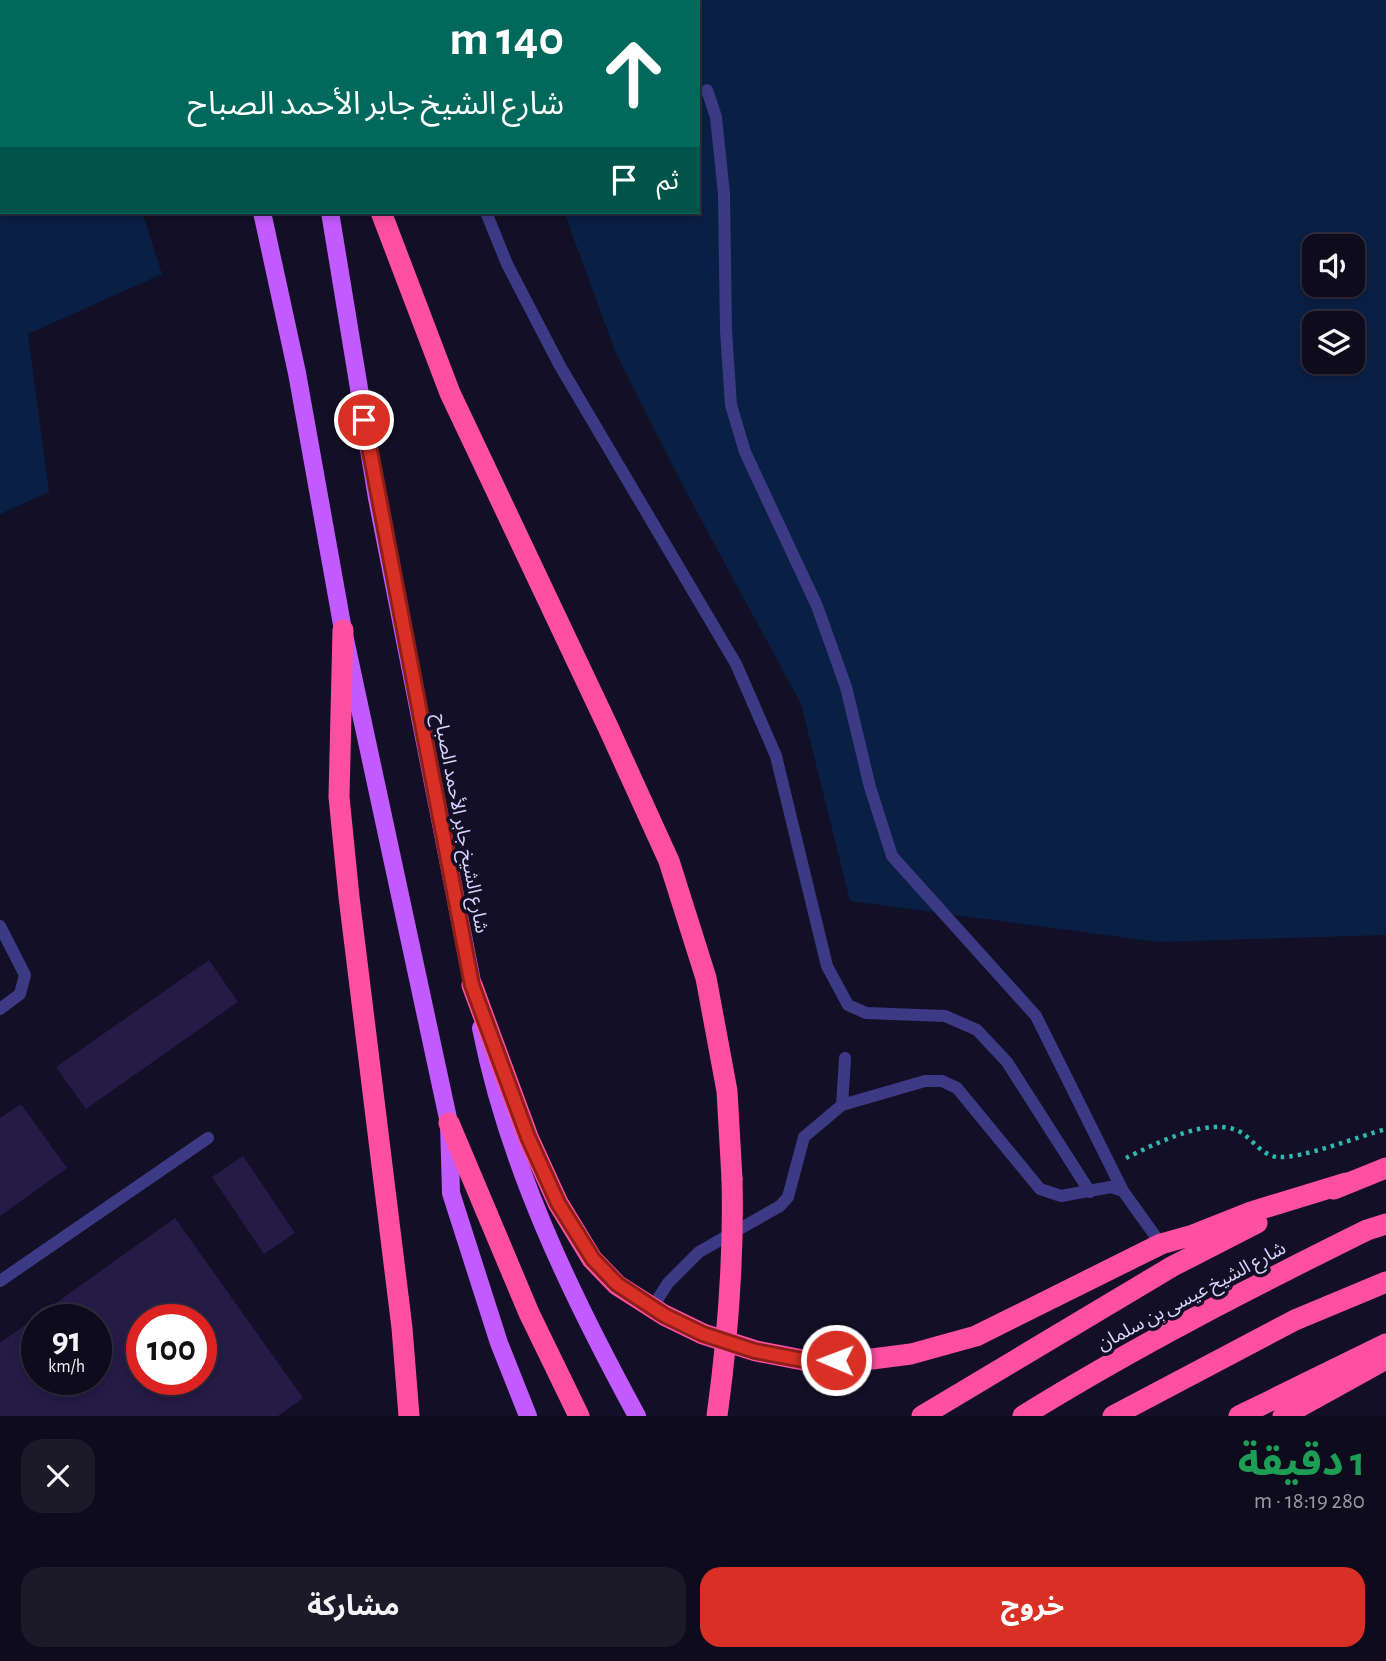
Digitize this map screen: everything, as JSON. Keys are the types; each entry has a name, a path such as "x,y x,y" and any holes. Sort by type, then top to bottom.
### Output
{"highway":[{"path":"382,214 450,393 608,727 668,862 706,978 725,1079 732,1179 733,1256 728,1339 717,1416"},
{"path":"343,630 339,797 402,1328 409,1416"},
{"path":"472,985 528,1137 558,1203 593,1259 617,1284 652,1308 703,1334 755,1351 808,1361 864,1360 911,1354 976,1336 1161,1244 1193,1235 1251,1212 1346,1184"},
{"path":"449,1123 528,1313 579,1416"},
{"path":"922,1416 1173,1266 1255,1223 1386,1168"},
{"name":"شارع الشيخ عيسى بن سلمان","path":"1023,1416 1088,1376 1212,1308 1367,1230 1386,1224"},
{"path":"1113,1416 1295,1320 1386,1282"},
{"path":"1238,1416 1386,1344"},
{"path":"1283,1416 1386,1359"}],"main road":[{"path":"262,214 297,373 343,630 449,1123 451,1193 499,1343 528,1416"},
{"name":"شارع الشيخ جابر الأحمد الصباح","path":"330,214 377,498 490,1071 526,1183 564,1270 637,1416"}],"lane":[{"path":"707,90 716,117 724,194 726,331 731,405 745,452 817,606 830,641 846,687 870,787 891,856 1036,1016 1123,1191 1161,1244"},
{"path":"487,214 507,264 560,366 736,664 776,756 827,966 848,1005 866,1013 946,1016 977,1030 1007,1062 1090,1192"},
{"path":"0,926 25,975 20,994 0,1009"},
{"path":"842,1105 845,1058"},
{"path":"652,1308 668,1283 699,1252 780,1206 788,1197 804,1137 842,1105 925,1081 942,1081 957,1088 1040,1188 1060,1196 1111,1187 1123,1191"},
{"path":"0,1281 208,1138"}],"path":[{"path":"1111,1166 1152,1146 1209,1126 1227,1126 1241,1133 1267,1154 1277,1157 1294,1155 1386,1129"}],"water":[{"path":"700,0 1386,0 1386,935 1158,942 850,901 801,704 684,488 615,351 565,214 700,214"},
{"path":"0,214 143,214 162,274 28,334 49,492 0,514"}],"building":[{"path":"209,960 238,1002 86,1109 56,1067"},
{"path":"21,1104 67,1168 0,1216 0,1118"},
{"path":"243,1156 295,1233 264,1254 212,1177"},
{"path":"175,1218 303,1398 278,1416 0,1416 0,1343 21,1328 21,1395 112,1395 112,1304 55,1304"}],"route":[{"path":"364,420 472,985 528,1137 558,1203 593,1259 617,1284 664,1315 703,1334 755,1351 808,1361 836,1360"}]}
